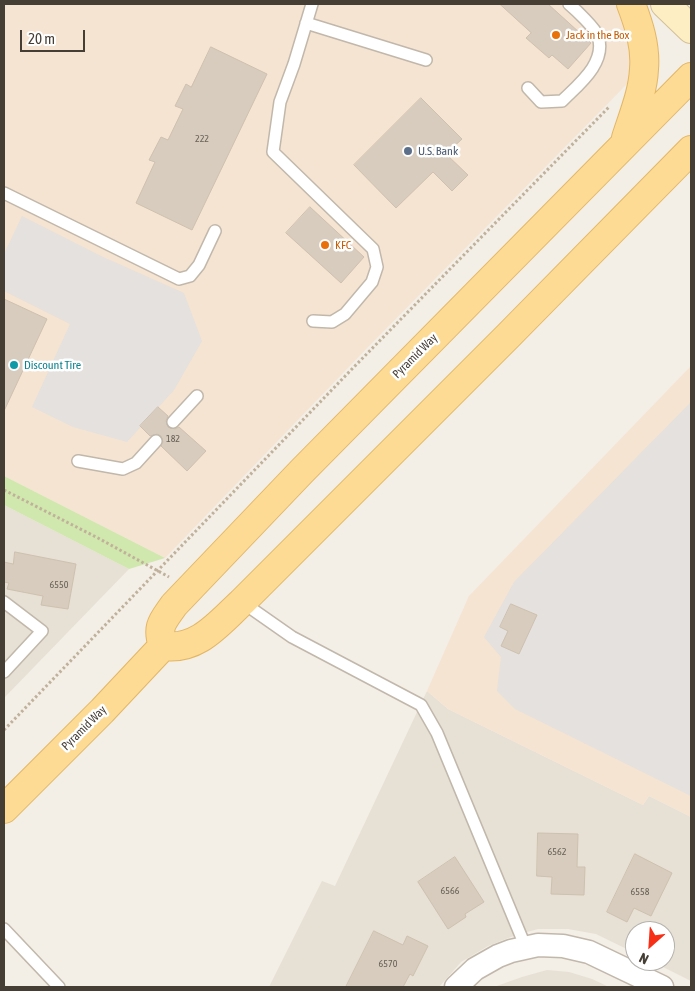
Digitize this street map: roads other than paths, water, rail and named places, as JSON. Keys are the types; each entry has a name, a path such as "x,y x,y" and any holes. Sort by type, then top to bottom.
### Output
{"main road":[{"path":"624,144 638,101 644,70 641,33 631,4"},
{"path":"665,4 691,29"},
{"name":"Pyramid Way","path":"4,808 102,711 163,646 159,635 162,623 189,588 691,77"},
{"path":"163,646 174,647 191,644 208,633 242,602 691,150"},
{"path":"665,177 691,171"}],"street":[{"path":"456,987 475,969 498,956 511,951 538,946 563,946 589,952 662,987"}],"lane":[{"path":"312,4 294,64 280,102 273,152 373,249 377,267 372,282 345,314 332,322 313,320"},
{"path":"528,88 541,102 562,101 586,77 599,58 598,36 569,4"},
{"path":"306,23 426,60"},
{"path":"4,193 179,278 190,276 199,265 216,231"},
{"path":"173,422 197,396"},
{"path":"78,460 123,469 136,463 156,441"},
{"path":"4,602 42,631 4,672"},
{"path":"242,602 292,636 421,705 437,733 526,948"},
{"path":"4,929 59,987"}],"place":[{"name":"Jack in the Box","path":"556,35"},
{"name":"U.S. Bank","path":"408,151"},
{"name":"KFC","path":"325,245"},
{"name":"Discount Tire","path":"14,365"}]}
